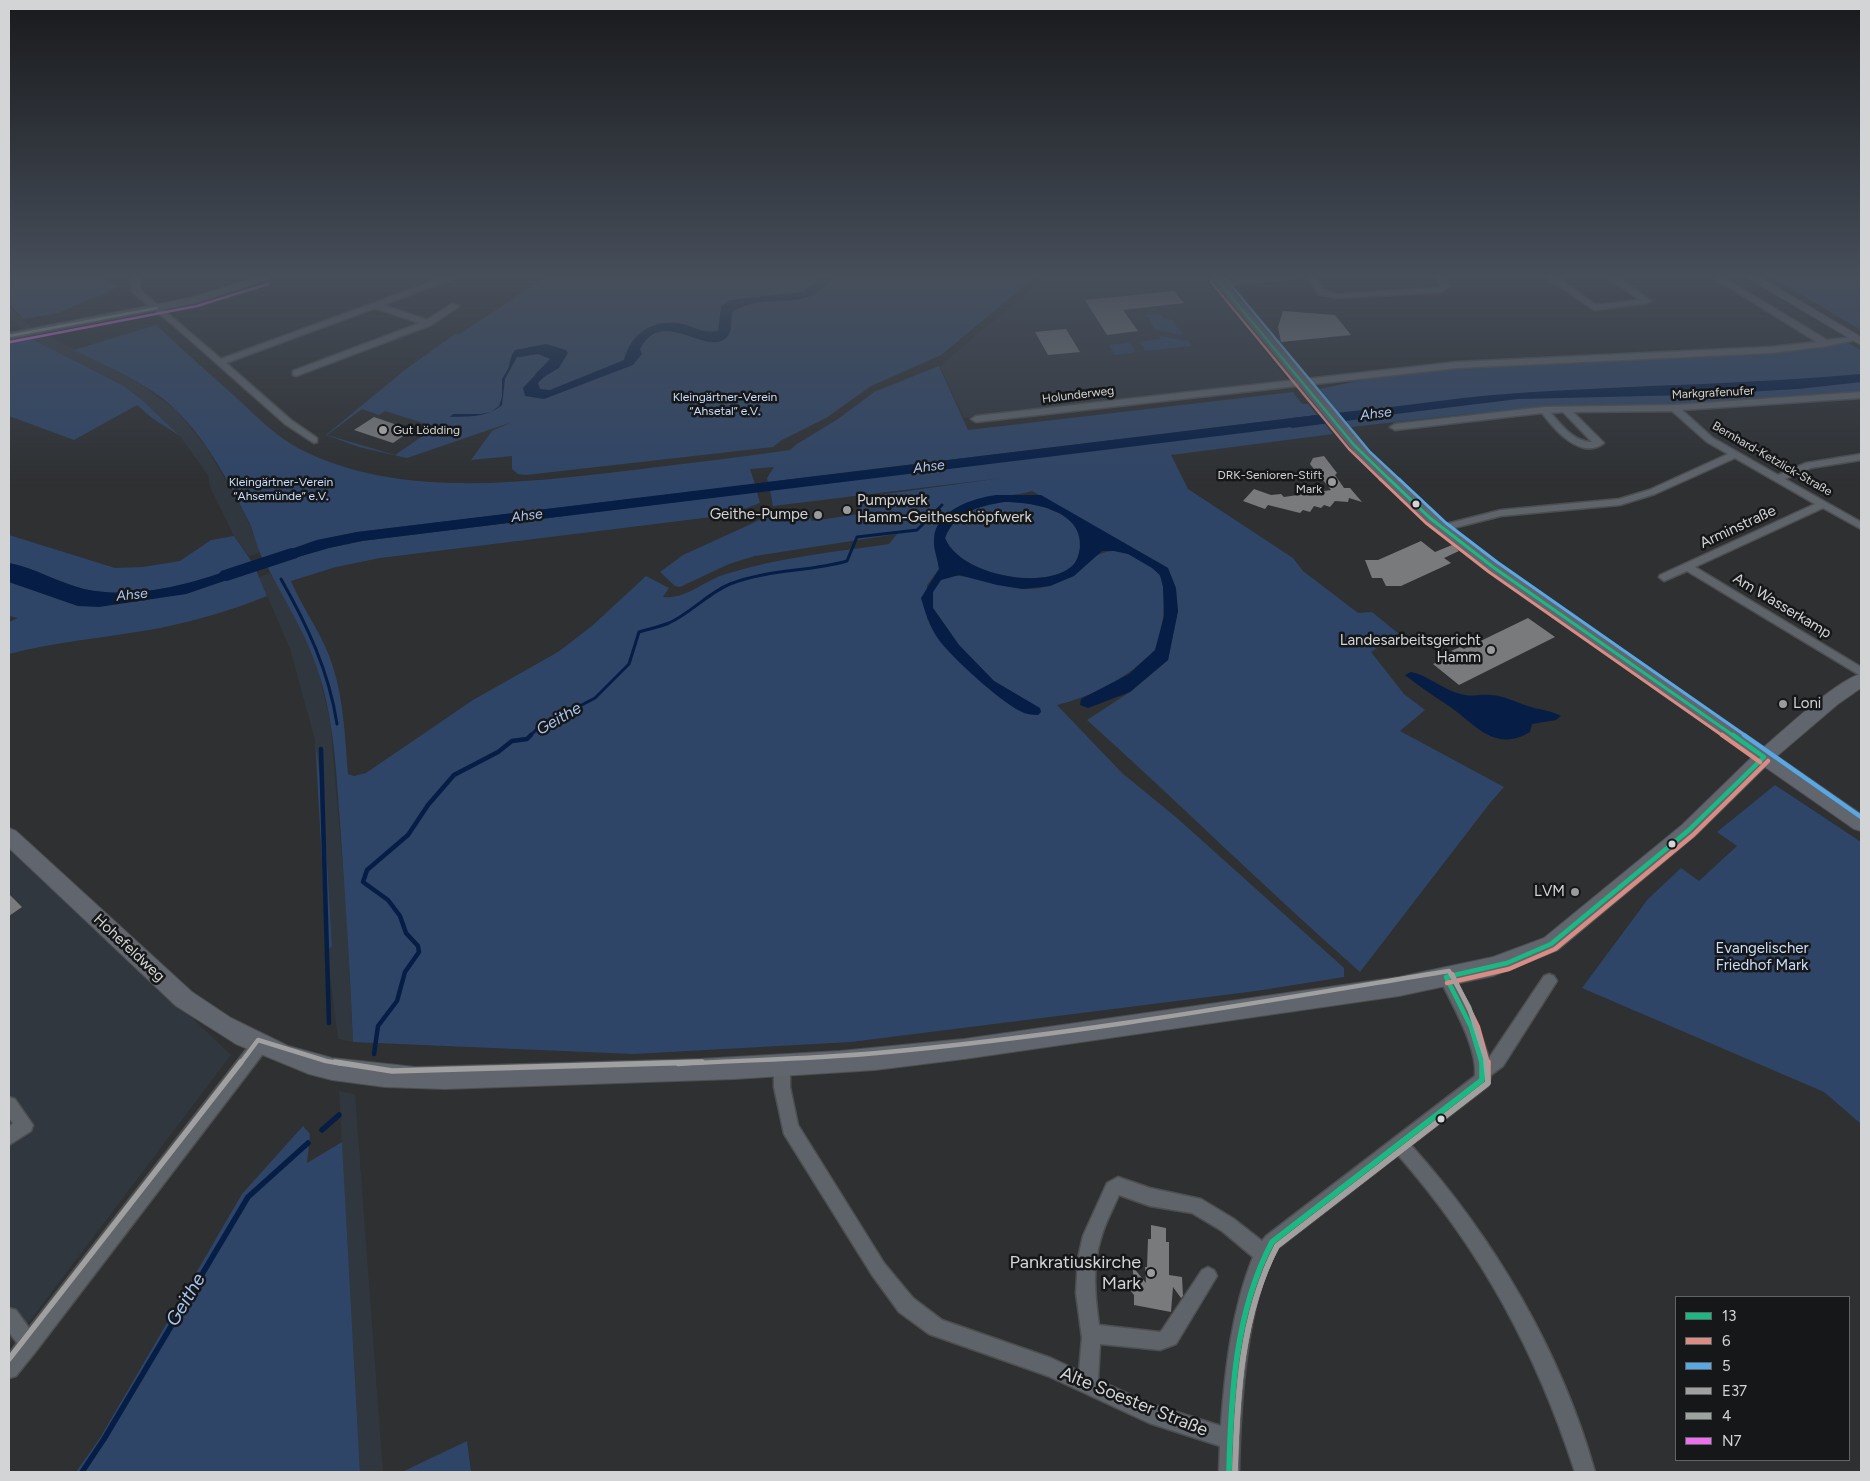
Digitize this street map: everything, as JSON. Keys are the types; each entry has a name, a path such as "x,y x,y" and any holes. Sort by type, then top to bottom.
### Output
{"main road":[{"path":"1273,347 1324,410 1384,476 1442,528 1493,567 1861,824"},
{"name":"Hohefeldweg","path":"9,836 184,999 215,1021 260,1046 313,1066 392,1077 635,1072 782,1066 962,1050 1209,1016 1446,977 1507,963 1551,944 1689,830 1764,757 1832,700 1861,680"}],"street":[{"path":"203,347 288,422 314,440"},
{"path":"220,362 262,347"},
{"path":"296,373 364,347"},
{"name":"Holunderweg","path":"976,420 1301,381 1457,365 1713,354 1792,347"},
{"name":"Markgrafenufer","path":"1395,427 1544,410 1674,408 1861,395"},
{"name":"Bernhard-Ketzlick-Straße","path":"1674,408 1710,440 1861,526"},
{"path":"1544,410 1563,431 1583,445 1591,447 1599,443 1565,409"},
{"path":"1442,528 1501,513 1620,502 1652,492 1734,455"},
{"path":"1777,479 1810,465 1861,458"},
{"name":"Arminstraße","path":"1664,577 1824,504"},
{"name":"Am Wasserkamp","path":"1688,567 1861,672"},
{"path":"1446,977 1485,1067"},
{"name":"Alte Soester Straße","path":"782,1066 782,1087 790,1128 878,1269 906,1305 936,1327 1088,1384 1149,1413 1229,1439 1231,1399 1249,1295 1264,1254 1272,1242 1482,1080 1485,1067 1489,1068 1497,1061 1549,981"},
{"path":"9,1370 260,1046"},
{"path":"9,1105 25,1125 9,1138"},
{"path":"1400,1145 1463,1222 1502,1281 1547,1367 1573,1433 1585,1472"},
{"path":"1088,1384 1090,1334 1085,1293 1087,1258 1095,1228 1113,1189 1118,1186 1150,1197 1195,1205 1228,1225 1264,1254"},
{"path":"1090,1334 1160,1342 1169,1337 1208,1276"},
{"path":"9,1317 29,1344"},
{"path":"1229,1439 1229,1472"}],"shaded area":[{"path":"48,347 70,347 140,384 176,410 206,447 239,503 257,540 259,553 249,556 234,536 210,487 208,475 180,436 141,399 124,386"},
{"path":"962,347 1261,347 1288,380 964,418 940,366"},
{"path":"270,573 292,609 308,643 318,669 330,721 346,903 353,1042 338,1039 327,951 332,946 324,807 315,740 290,649 259,577"},
{"path":"9,842 231,1055 29,1322 9,1344"},
{"path":"339,1091 355,1094 383,1472 360,1472"}],"green space":[{"path":"9,347 48,347 124,386 141,399 180,436 152,418 137,405 74,440 9,416"},
{"name":"Kleingärtner-Verein “Ahsemünde” e.V.","path":"83,347 180,347 260,420 298,448 335,464 375,475 416,481 459,483 544,480 790,450 838,419 874,392 939,366 968,430 1293,392 1302,404 1308,404 1317,415 768,482 767,478 774,467 750,469 755,484 357,532 317,540 263,559 250,525 231,486 211,453 188,423 175,409 151,390 74,350"},
{"name":"Kleingärtner-Verein “Ahsetal” e.V.","path":"437,347 951,347 941,355 871,386 826,418 782,440 773,447 526,475 518,474 512,469 512,456 471,460 492,431 512,422 407,458 359,447 326,435 406,369","holes":["362,409 379,415 385,411 436,427 395,455 327,435"]},
{"path":"1110,347 1133,347 1136,352 1115,355"},
{"path":"1144,347 1181,347 1144,351"},
{"path":"1794,347 1855,347 1861,351 1861,393 1781,401 1673,407 1554,408 1468,414 1351,427 1319,389 1401,372 1560,360 1713,355"},
{"path":"1324,423 1333,434 1171,455 1188,489 1293,558 1303,571 1358,613 1372,612 1399,634 1371,652 1404,694 1425,710 1400,731 1504,787 1360,972 1087,720 1130,692 1168,660 1178,611 1168,568 1032,491 978,499 958,507 945,517 938,527 936,538 939,569 927,585 927,619 1003,698 1034,705 994,681 959,645 933,608 933,592 941,580 953,576 971,577 1014,588 1037,589 1060,582 1096,556 1106,552 1117,551 1129,554 1154,569 1160,576 1164,592 1164,613 1155,650 1114,682 1081,698 1057,705 1122,773 1177,818 1344,968 1344,977 1256,991 851,1042 633,1054 353,1042 340,822 331,725 323,687 312,654 267,566 329,548 362,541 757,492 760,503 728,515 380,558 336,567 291,581 319,634 333,667 342,707 348,774 354,776 366,773 473,700 558,652 592,626 646,576 669,588 663,597 679,596 718,577 746,568 807,556 889,544 897,534 755,556 729,564 680,587 675,586 660,572 683,555 762,519 773,509 807,511 812,521 859,514 856,498 1002,478 773,506 770,490 1101,448"},
{"path":"1004,502 1041,506 1065,517 1073,524 1079,534 1080,547 1073,565 1058,574 1041,578 1022,578 1002,575 983,569 966,561 953,551 945,538 949,529 961,516 977,508"},
{"path":"9,535 115,568 143,567 180,561 211,540 234,536 252,562 212,576 170,587 127,593 105,592 84,589 9,563"},
{"path":"256,570 267,596 239,607 164,627 61,643 9,654 9,622 18,618 9,616 9,582 78,606 186,594"},
{"path":"315,740 324,807 332,946 327,951"},
{"name":"Evangelischer Friedhof Mark","path":"1775,785 1861,842 1861,1124 1824,1092 1582,988 1648,899 1681,868 1699,881 1737,846 1717,832"},
{"path":"303,1126 310,1134 307,1163 342,1142 360,1472 76,1472 100,1438 242,1194"},
{"path":"467,1441 471,1472 404,1472 404,1471"}],"water":[{"path":"629,347 642,347 640,349 642,354 633,365 544,399 525,396 523,388 550,359 538,354 517,357 505,379 502,405 492,411 499,406 502,397 502,379 508,369 512,354 537,348 562,354 559,362 538,383 540,389 550,390 624,360"},
{"path":"1861,374 1861,382 1798,389 1689,395 1518,399 1347,420 1341,414 1437,401 1509,394"},
{"path":"490,412 478,416 450,417 453,414 481,414"},
{"path":"1317,415 1324,423 362,541 329,548 267,566 263,559 317,540 357,532"},
{"path":"996,495 1041,495 1168,568 1176,588 1178,611 1168,660 1130,692 1088,708 1080,705 1081,699 1129,674 1155,650 1164,616 1163,587 1160,575 1128,554 1114,551 1102,551 1074,576 1050,586 1023,589 997,585 959,575 941,580 933,592 933,608 959,645 994,681 1040,708 1041,712 1038,715 1022,712 1012,706 977,679 954,657 939,640 930,625 921,598 939,569 934,546 936,529 941,520 957,507 977,499","holes":["1004,502 1041,506 1065,517 1073,524 1079,534 1080,547 1075,563 1071,567 1058,574 1041,578 1022,578 1002,575 983,569 966,561 953,551 945,538 949,529 961,516 977,508"]},
{"path":"252,562 256,570 186,594 99,607 78,606 9,582 9,563 84,589 127,593 148,591 191,582"},
{"path":"1411,672 1457,693 1501,697 1561,716 1556,720 1532,724 1530,732 1518,738 1496,738 1477,728 1405,675"}],"building":[{"path":"1044,347 1077,347 1080,352 1048,355"},
{"name":"Gut Lödding","path":"374,417 412,430 393,443 354,430"},
{"name":"DRK-Senioren-Stift Mark","path":"1324,456 1337,473 1335,475 1344,488 1350,488 1362,502 1349,498 1348,502 1335,501 1330,507 1324,505 1321,508 1314,506 1310,512 1303,510 1300,513 1268,505 1265,509 1243,501 1254,489 1271,495 1281,494 1284,497 1331,490 1310,464 1313,458"},
{"path":"1421,541 1435,552 1452,545 1459,551 1444,558 1451,563 1401,586 1386,586 1382,578 1372,578 1365,560 1378,560"},
{"name":"Landesarbeitsgericht Hamm","path":"1528,618 1555,637 1459,685 1433,664 1454,654 1451,651 1460,647 1464,649"},
{"path":"9,894 22,907 9,916"},
{"name":"Pankratiuskirche Mark","path":"1151,1225 1166,1228 1166,1242 1169,1242 1169,1275 1182,1277 1183,1296 1181,1298 1173,1287 1171,1312 1134,1305 1134,1295 1130,1290 1133,1288 1133,1267 1146,1283 1145,1267 1147,1267 1148,1239 1151,1239"}],"waterway":[{"path":"520,353 546,348 561,353 554,365 542,374"},
{"name":"Ahse","path":"1292,423 1371,414"},
{"name":"Geithe","path":"374,1054 378,1026 397,1001 405,972 419,952 418,946 406,933 400,916 388,900 363,882 367,870 408,835 428,805 454,775 498,752 512,741 527,739 538,728 595,698 629,664 639,632 677,619 714,592 744,579 833,565 847,561 857,537 917,530 942,505"},
{"name":"Ahse","path":"227,575 291,554"},
{"path":"281,579 300,614 323,667 329,685 337,724"},
{"path":"321,749 329,1023"},
{"name":"Geithe","path":"322,1130 339,1115"},
{"name":"Geithe","path":"82,1472 104,1439 248,1197 308,1143"}],"transit line":[{"name":"6","path":"1265,347 1349,449 1426,523 1489,572 1760,762"},
{"name":"13","path":"1273,347 1354,445 1430,518 1493,567 1764,757"},
{"name":"5","path":"1283,347 1370,452 1446,523 1497,562 1861,817"},
{"name":"13","path":"1446,977 1507,963 1551,944 1689,830 1764,757"},
{"name":"6","path":"1447,983 1509,969 1555,949 1693,835 1768,761"},
{"name":"E37","path":"9,1359 258,1040 326,1061 392,1071 635,1066 876,1053 961,1044 1208,1010 1449,971 1462,992 1476,1024 1486,1058 1488,1083 1277,1246 1265,1268 1256,1294 1249,1324 1237,1418 1235,1472"},
{"name":"6","path":"1235,1472 1237,1418 1249,1324 1256,1294 1265,1268 1277,1246 1488,1083 1489,1069 1484,1041 1452,974"},
{"name":"13","path":"1229,1472 1231,1417 1243,1321 1260,1264 1272,1242 1482,1080 1480,1053 1476,1040 1446,977"}],"place":[{"name":"Gut Lödding","path":"383,430"},
{"name":"DRK-Senioren-Stift Mark","path":"1332,482"},
{"name":"Pumpwerk Hamm-Geitheschöpfwerk","path":"847,510"},
{"name":"Geithe-Pumpe","path":"818,515"},
{"name":"Landesarbeitsgericht Hamm","path":"1491,650"},
{"name":"Loni","path":"1783,704"},
{"name":"LVM","path":"1575,892"},
{"name":"Pankratiuskirche Mark","path":"1151,1273"}]}
